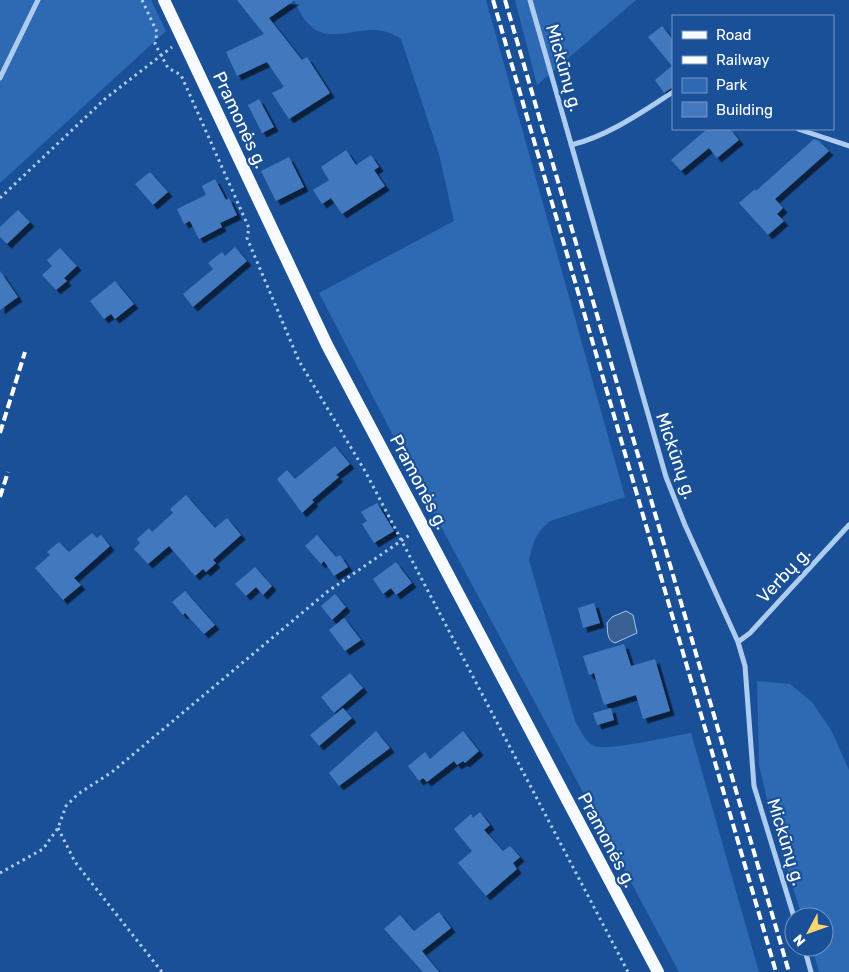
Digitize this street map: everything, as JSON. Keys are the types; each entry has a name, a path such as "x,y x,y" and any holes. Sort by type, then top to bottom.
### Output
{"main road":[{"name":"Pramonės g.","path":"164,0 301,293 658,972"}],"street":[{"path":"0,78 38,0"},
{"name":"Mickūnų g.","path":"530,0 666,476 685,526 738,642 744,666 754,786 791,907"},
{"path":"571,145 582,142 637,115 672,93"},
{"path":"801,130 849,146"},
{"name":"Verbų g.","path":"738,642 750,633 849,525"},
{"path":"807,957 811,972"}],"path":[{"path":"142,0 158,32 155,44 168,68 181,75 249,228 246,238 299,361 365,471 628,972"},
{"path":"0,198 106,98 182,38"},
{"path":"0,873 43,849 58,828 66,806 78,794 112,772 327,592 401,540 423,527"},
{"path":"58,828 75,862 162,972"}],"green space":[{"path":"0,0 151,0 166,31 0,183"},
{"path":"294,0 486,0 625,497 550,521 536,538 529,560 575,721 588,742 594,746 602,747 691,733 759,972 679,972 422,491 319,293 454,221 439,154 401,39 386,32 371,30 329,34 317,30 305,20"},
{"path":"515,0 636,0 537,85"},
{"path":"757,681 790,684 812,702 831,730 849,770 849,972 819,972 815,957 834,957 834,907 799,907 770,812 759,765"}],"shaded area":[{"path":"626,611 633,615 637,633 615,643 612,642 609,637 607,623 612,617"}],"building":[{"path":"237,0 295,0 269,18 302,60 307,57 330,93 289,119 272,93 284,87 267,62 237,76 226,52 264,34"},
{"path":"662,26 672,39 672,66 648,37"},
{"path":"672,66 672,88 664,93 655,80"},
{"path":"259,99 274,127 262,133 248,105"},
{"path":"706,130 731,130 739,140 717,158 709,148 681,171 671,160"},
{"path":"814,139 819,141 829,151 775,199 783,208 777,214 784,221 768,235 739,203 755,189 756,191"},
{"path":"346,150 356,165 371,155 379,167 374,170 385,186 342,214 331,198 322,204 313,190 329,180 321,167"},
{"path":"289,157 304,187 276,201 261,171"},
{"path":"150,172 168,192 153,205 135,184"},
{"path":"215,179 226,200 229,198 237,215 220,223 222,227 199,239 190,221 184,224 177,209 206,195 202,186"},
{"path":"18,210 30,222 7,244 0,237 0,227"},
{"path":"235,247 247,261 193,307 183,294 213,269 208,263 222,252 225,256"},
{"path":"60,248 77,266 64,278 67,281 56,290 42,275 52,266 47,260"},
{"path":"0,271 18,297 0,310"},
{"path":"115,281 134,304 115,319 111,314 104,319 90,301"},
{"path":"335,446 350,464 336,475 339,477 312,500 314,502 302,513 277,479 287,470 295,479"},
{"path":"186,495 215,528 227,518 241,535 213,560 216,563 206,572 203,569 195,576 169,546 148,564 134,549 140,543 137,539 149,528 152,532 173,513 170,509"},
{"path":"377,503 394,531 374,543 362,524 367,521 361,512"},
{"path":"92,533 97,538 101,535 110,546 74,578 81,585 63,600 35,568 50,555 47,552 59,542 69,552"},
{"path":"317,535 336,557 340,555 348,567 334,576 324,561 321,564 305,546"},
{"path":"396,562 412,583 396,595 391,588 383,594 373,579"},
{"path":"255,567 272,586 263,595 256,587 246,596 235,584"},
{"path":"185,591 215,625 204,634 172,602"},
{"path":"335,594 346,607 332,620 321,606"},
{"path":"594,603 600,623 583,628 578,608"},
{"path":"344,618 361,640 345,651 329,630"},
{"path":"624,644 631,666 655,659 670,711 643,719 636,695 604,705 594,673 589,675 583,656"},
{"path":"350,673 363,688 334,713 321,697"},
{"path":"343,708 352,718 319,746 310,735"},
{"path":"611,708 614,720 597,725 593,713"},
{"path":"376,731 390,748 339,786 329,773"},
{"path":"463,731 479,751 465,763 463,761 457,765 454,761 427,782 423,778 419,781 408,766 425,752 430,759"},
{"path":"480,812 490,825 484,830 503,851 510,846 520,857 513,863 517,869 486,896 458,863 472,851 454,829 471,814 473,818"},
{"path":"439,912 451,928 422,951 439,972 423,972 384,929 400,915 414,931"}],"railway":[{"path":"493,0 776,972"},
{"path":"505,0 789,972"},
{"path":"0,433 25,352"},
{"path":"0,497 8,472"}]}
